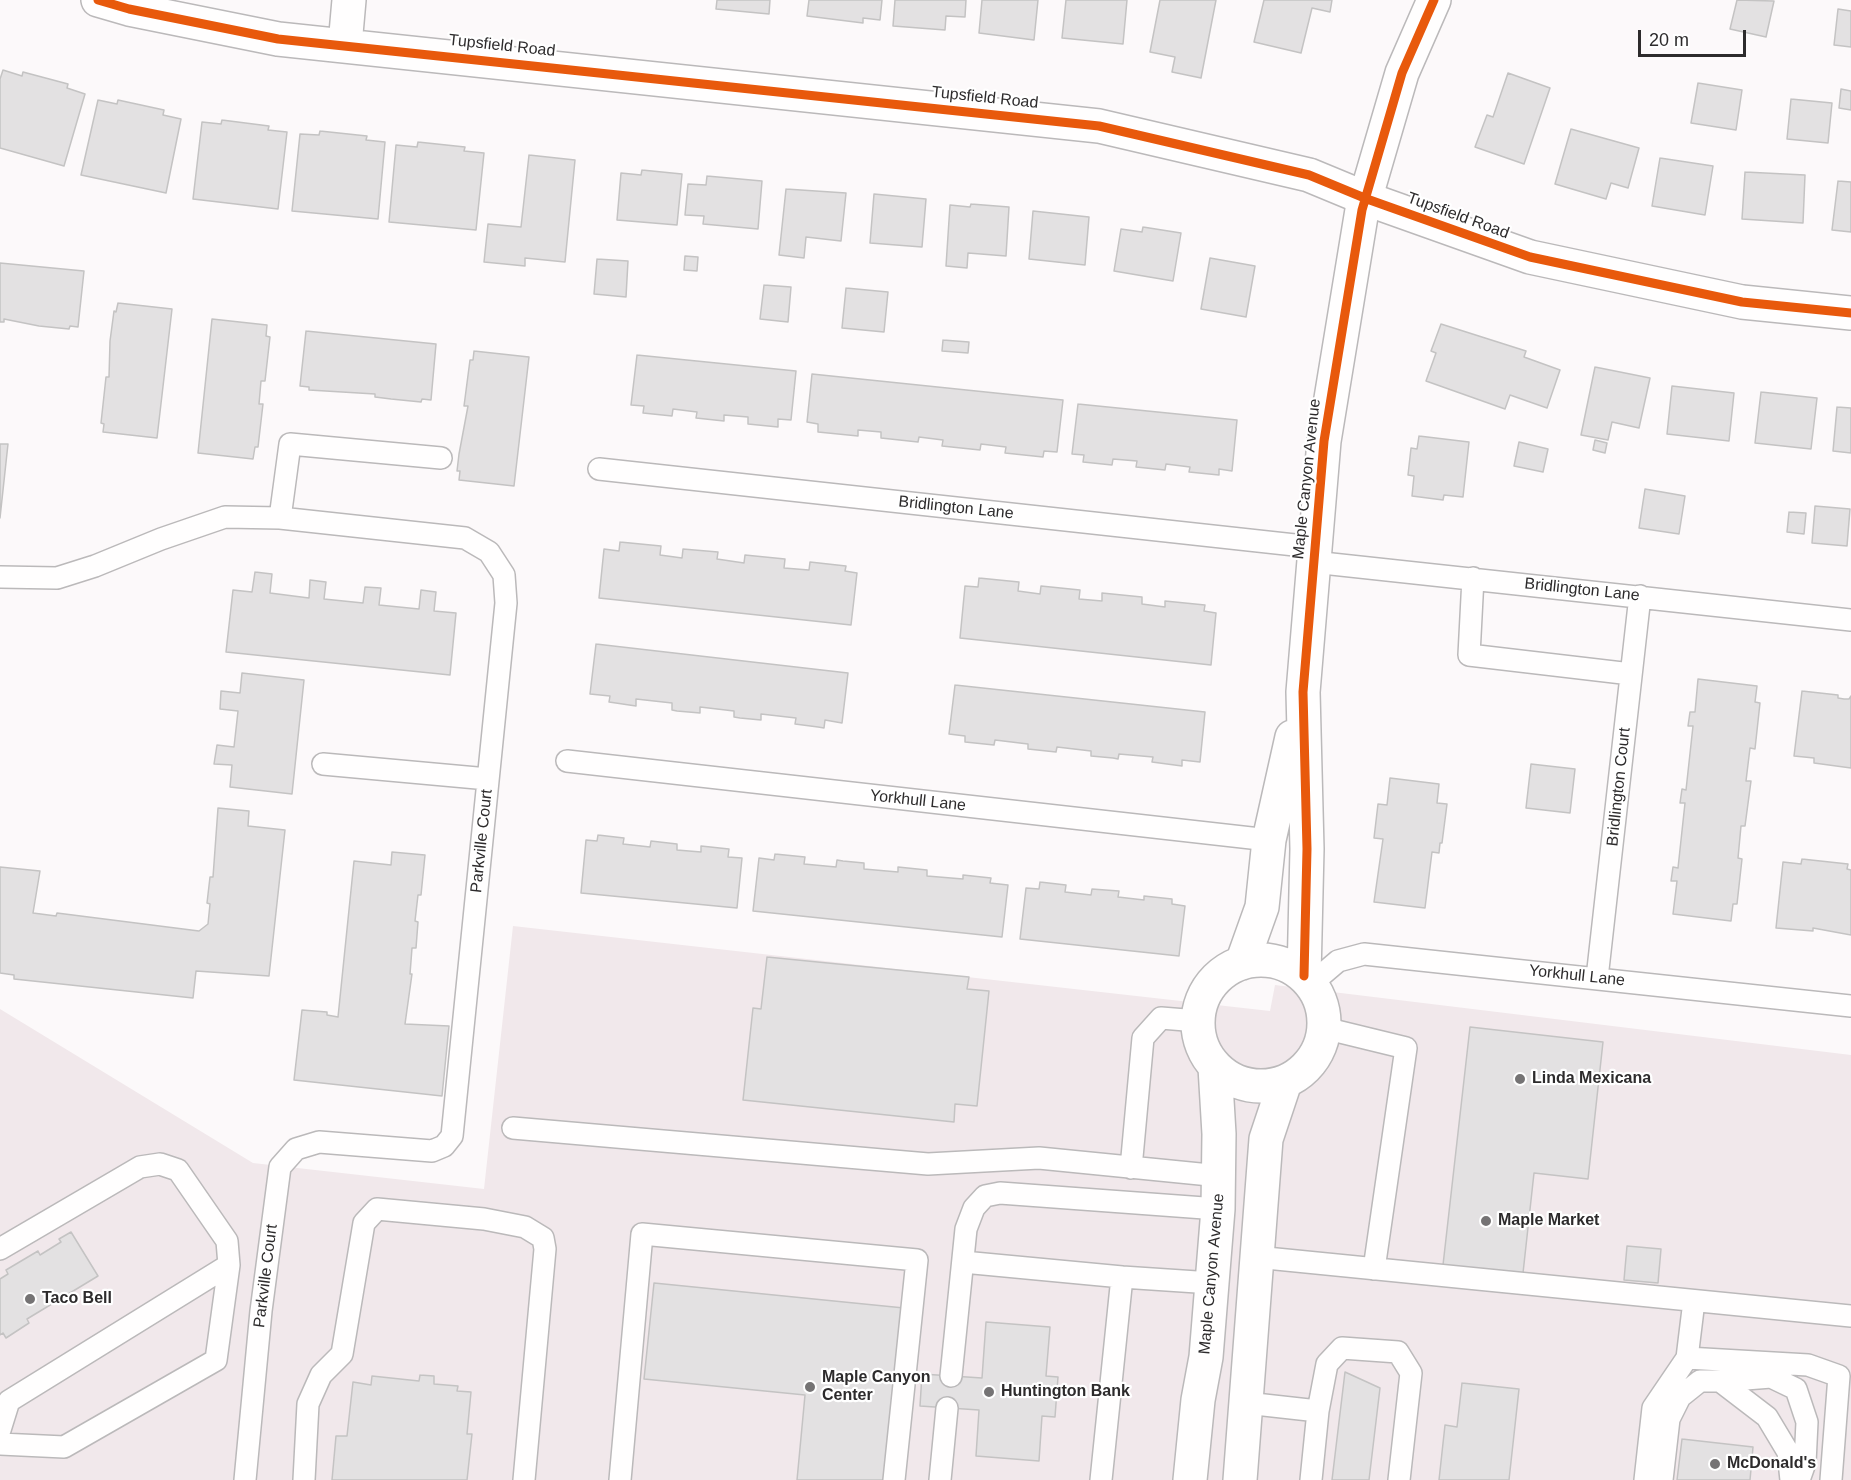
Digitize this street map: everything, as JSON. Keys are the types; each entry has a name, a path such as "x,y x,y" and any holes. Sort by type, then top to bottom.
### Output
{"street":[{"name":"Tupsfield Road","path":"98,0 129,9 278,39 1099,126 1309,175 1366,199 1530,257 1742,302 1851,313"},
{"path":"345,45 349,0"},
{"name":"Maple Canyon Avenue","path":"1308,980 1303,692 1324,441 1362,210 1402,73 1434,0"},
{"name":"Maple Canyon Avenue","path":"1242,963 1262,907 1269,840 1303,692"},
{"path":"1260,959 1278,962 1308,980 1322,1005 1324,1028 1321,1045 1312,1060 1300,1073 1285,1082 1266,1086 1248,1085 1230,1078 1215,1067 1199,1038 1198,1021 1201,1002 1210,985 1225,972 1242,963 1260,959"},
{"name":"Maple Canyon Avenue","path":"1190,1480 1198,1400 1206,1357 1220,1176 1215,1067"},
{"path":"1240,1480 1266,1139 1285,1082"}],"lane":[{"path":"280,518 290,444 441,458"},
{"name":"Bridlington Lane","path":"599,469 1313,554 1473,578 1851,620"},
{"name":"Parkville Court","path":"0,577 57,578 95,567 161,539 225,517 280,518 465,538 489,552 504,575 506,603 452,1136 444,1146 432,1151 319,1142 296,1149 280,1167 261,1311 245,1480"},
{"path":"1473,578 1469,655 1631,674"},
{"name":"Bridlington Court","path":"1597,978 1640,596"},
{"name":"Yorkhull Lane","path":"567,761 1269,840"},
{"path":"322,764 488,779"},
{"name":"Yorkhull Lane","path":"1308,980 1338,961 1364,954 1851,1006"},
{"path":"1131,1168 1143,1038 1161,1018 1198,1021"},
{"path":"1324,1028 1406,1048 1374,1269"},
{"path":"513,1128 928,1164 1039,1158 1220,1176"},
{"path":"0,1249 140,1167 160,1164 178,1170 227,1241 229,1264 216,1360 64,1448 0,1444"},
{"path":"951,1376 966,1229 974,1208 985,1196 1000,1193 1218,1209"},
{"path":"304,1480 308,1404 321,1375 342,1354 364,1223 377,1209 484,1219 525,1227 543,1238 545,1249 524,1480"},
{"path":"620,1480 642,1234 917,1260 894,1480"},
{"path":"1256,1257 1851,1316"},
{"path":"963,1262 1212,1284"},
{"path":"0,1430 9,1401 229,1264"},
{"path":"1101,1480 1122,1277"},
{"path":"1645,1480 1653,1408 1687,1358 1694,1301"},
{"path":"1311,1480 1318,1411 1327,1364 1342,1348 1398,1352 1411,1373 1399,1480"},
{"path":"1687,1358 1808,1365 1839,1376 1831,1480"},
{"path":"1662,1480 1669,1419 1680,1397 1700,1381 1771,1377 1796,1389 1807,1422 1805,1463 1799,1480"},
{"path":"1720,1381 1767,1417 1788,1452 1791,1480"},
{"path":"1246,1403 1318,1411"},
{"path":"940,1480 947,1408"}],"shaded area":[{"path":"513,926 1270,1011 1275,985 1851,1055 1851,1480 0,1480 0,1009 253,1163 484,1189"}],"building":[{"path":"717,0 770,0 769,14 716,9"},
{"path":"809,0 882,0 880,20 863,18 863,23 807,16"},
{"path":"895,0 966,0 965,17 946,16 945,30 893,26"},
{"path":"982,0 1038,0 1034,40 979,33"},
{"path":"1066,0 1127,0 1123,44 1062,38"},
{"path":"1160,0 1216,0 1201,78 1172,72 1175,57 1150,52"},
{"path":"1264,0 1332,0 1330,12 1312,8 1301,53 1254,42"},
{"path":"1737,0 1774,1 1766,37 1730,29"},
{"path":"1838,9 1851,11 1851,47 1834,45"},
{"path":"3,70 22,76 23,72 68,84 67,88 85,94 64,166 0,148 0,79"},
{"path":"1508,73 1550,88 1524,164 1475,147 1487,115 1493,117"},
{"path":"1698,83 1742,90 1736,130 1691,123"},
{"path":"1841,89 1851,91 1851,110 1839,108"},
{"path":"1791,99 1832,103 1828,143 1787,139"},
{"path":"98,100 117,104 118,100 164,110 163,115 181,119 166,193 81,175"},
{"path":"222,120 269,126 268,130 287,132 278,209 193,199 202,122 221,124"},
{"path":"1571,129 1639,148 1628,188 1611,183 1606,199 1555,184"},
{"path":"320,131 367,136 366,140 385,142 378,219 292,211 300,134 319,135"},
{"path":"418,142 465,147 464,151 484,153 476,230 389,222 396,145 417,147"},
{"path":"529,155 575,160 565,262 525,258 525,266 484,262 488,224 521,227"},
{"path":"1660,158 1713,166 1705,215 1652,206"},
{"path":"642,170 682,174 677,225 617,220 621,173 641,175"},
{"path":"1745,172 1805,175 1803,223 1742,219"},
{"path":"707,176 762,181 758,229 703,224 704,216 685,215 688,184 706,185"},
{"path":"1838,181 1851,182 1851,232 1832,230"},
{"path":"786,189 846,193 841,241 806,237 804,258 779,255"},
{"path":"874,194 926,199 922,247 870,243"},
{"path":"971,204 1009,207 1006,256 968,253 967,268 946,266 950,205 970,207"},
{"path":"1033,211 1089,217 1085,265 1029,259"},
{"path":"1143,227 1181,233 1173,281 1114,271 1121,229 1142,232"},
{"path":"685,256 698,257 697,271 684,270"},
{"path":"1210,258 1255,266 1246,317 1201,309"},
{"path":"597,259 628,261 626,297 594,294"},
{"path":"0,263 84,271 78,327 70,326 69,329 39,326 4,319 4,322 0,322"},
{"path":"764,285 791,287 788,322 760,319"},
{"path":"846,288 888,292 884,332 842,328"},
{"path":"118,303 172,309 157,438 103,432 104,424 101,423 106,377 109,377 110,341 114,311 116,312"},
{"path":"212,319 267,325 266,336 270,337 265,381 261,381 259,404 263,404 258,447 255,447 253,459 198,453"},
{"path":"1441,324 1526,351 1524,357 1560,370 1547,408 1510,395 1505,409 1426,381 1436,353 1431,351"},
{"path":"306,331 436,344 431,400 422,399 421,402 391,399 375,397 375,394 309,390 309,387 300,386"},
{"path":"943,340 969,342 968,353 942,351"},
{"path":"474,351 529,357 514,486 459,480 460,471 457,471 459,454 468,406 464,406 470,360 473,360"},
{"path":"637,355 796,371 791,420 778,419 778,427 748,424 748,417 724,415 724,421 696,418 697,412 673,409 672,416 643,413 644,406 631,405"},
{"path":"1595,367 1650,378 1639,428 1612,422 1608,440 1581,435"},
{"path":"812,374 1063,400 1057,452 1044,451 1043,457 1005,453 1006,447 981,444 980,450 942,446 943,440 919,437 918,442 881,438 881,432 858,430 858,436 818,432 818,424 807,422"},
{"path":"1672,386 1734,393 1729,441 1667,434"},
{"path":"1761,392 1817,398 1811,449 1755,443"},
{"path":"1078,404 1237,420 1232,471 1219,469 1219,475 1189,472 1190,467 1166,464 1165,470 1136,467 1137,461 1113,459 1112,465 1083,462 1084,455 1072,454"},
{"path":"1837,407 1851,408 1851,453 1833,451"},
{"path":"1419,436 1469,442 1463,497 1444,495 1443,500 1412,496 1414,476 1408,475 1411,448 1417,449"},
{"path":"1595,440 1607,443 1605,453 1593,450"},
{"path":"1519,442 1548,449 1543,472 1514,466"},
{"path":"0,444 8,444 0,518"},
{"path":"1645,489 1685,496 1679,534 1639,528"},
{"path":"1815,506 1850,509 1847,546 1812,543"},
{"path":"1789,512 1806,513 1804,534 1787,532"},
{"path":"620,542 661,546 660,555 682,558 683,549 718,552 717,559 744,563 745,555 785,559 784,568 809,570 810,562 846,566 845,571 857,573 851,625 599,598 604,549 619,551"},
{"path":"255,572 272,574 270,593 309,598 310,580 326,582 324,599 363,603 365,587 381,588 379,605 419,609 421,590 436,592 434,611 456,613 450,675 226,652 233,590 252,592"},
{"path":"979,578 1019,582 1018,591 1040,594 1041,586 1080,590 1079,599 1102,601 1102,593 1142,597 1142,604 1165,607 1165,601 1205,605 1204,611 1216,613 1211,665 960,638 965,586 978,587"},
{"path":"596,644 848,673 842,723 825,720 824,728 795,724 796,718 761,714 761,720 740,718 734,717 734,711 700,707 700,713 677,711 672,710 672,703 636,699 636,706 609,702 610,696 590,694"},
{"path":"242,673 304,680 292,794 230,787 232,765 214,764 217,745 234,747 238,711 220,709 221,691 240,693"},
{"path":"1698,679 1757,686 1755,702 1760,703 1755,749 1750,748 1746,781 1751,781 1745,826 1741,826 1738,858 1742,859 1737,904 1733,904 1731,921 1673,914 1677,881 1671,881 1673,867 1678,868 1685,803 1680,803 1682,789 1686,790 1693,726 1688,726 1690,712 1695,712"},
{"path":"955,685 1205,712 1200,762 1182,760 1182,766 1152,762 1153,757 1119,754 1118,759 1091,756 1091,751 1057,747 1056,752 1028,749 1028,744 995,740 994,745 965,742 965,736 949,734"},
{"path":"1802,691 1838,695 1838,698 1844,699 1849,699 1851,696 1851,768 1814,763 1814,758 1794,756"},
{"path":"1531,764 1575,769 1570,813 1526,808"},
{"path":"1390,778 1439,784 1437,803 1447,804 1439,853 1432,852 1425,908 1374,902 1383,839 1374,838 1378,804 1387,805"},
{"path":"218,808 249,811 248,826 285,830 269,976 196,971 193,998 14,979 14,975 0,973 0,867 40,871 33,913 56,916 57,913 199,931 208,924 210,904 207,903 210,877 213,877"},
{"path":"598,835 624,838 623,844 650,847 651,841 677,844 677,850 701,852 701,846 729,849 728,857 742,858 737,908 581,893 586,840 597,841"},
{"path":"392,852 425,855 421,895 418,895 415,921 418,922 416,948 412,948 410,974 412,974 405,1024 449,1026 442,1096 294,1080 302,1010 327,1012 327,1015 338,1017 354,861 391,865"},
{"path":"775,854 805,857 804,864 836,867 837,860 864,863 864,869 898,872 898,867 927,870 927,876 963,879 963,875 991,878 990,883 1008,885 1002,937 753,911 759,858 774,860"},
{"path":"1802,859 1848,864 1847,869 1851,870 1851,935 1813,928 1813,931 1776,928 1783,862 1801,864"},
{"path":"1040,882 1066,885 1065,892 1091,895 1092,889 1119,891 1118,897 1144,900 1144,896 1172,899 1172,904 1185,906 1179,956 1020,939 1026,888 1039,889"},
{"path":"767,957 969,977 967,989 989,991 977,1106 955,1104 954,1122 743,1100 753,1008 761,1009"},
{"path":"1470,1027 1603,1042 1588,1179 1534,1173 1523,1273 1443,1265"},
{"name":"Taco Bell","path":"71,1232 98,1276 27,1319 29,1323 6,1338 3,1333 0,1335 0,1279 8,1274 6,1270 38,1251 40,1255 61,1242 59,1239"},
{"path":"1627,1246 1661,1249 1658,1283 1624,1280"},
{"name":"Maple Canyon Center","path":"654,1283 904,1308 887,1480 797,1480 805,1395 644,1379"},
{"name":"Huntington Bank","path":"986,1322 1050,1327 1046,1376 1058,1377 1055,1417 1042,1416 1039,1461 976,1456 979,1410 920,1406 922,1374 982,1378"},
{"path":"1345,1372 1380,1388 1369,1480 1332,1480"},
{"path":"420,1375 434,1376 434,1384 458,1386 457,1391 471,1392 467,1434 472,1434 467,1480 332,1480 336,1436 347,1436 353,1382 371,1385 372,1376 419,1381"},
{"path":"1462,1383 1519,1389 1509,1480 1439,1480 1445,1425 1457,1427"},
{"name":"McDonald's","path":"1682,1439 1753,1447 1750,1480 1677,1480"}],"cycle path":[{"path":"98,0 129,9 278,39 1099,126 1309,175 1367,199 1530,257 1742,302 1851,313"},
{"path":"1304,976 1307,849 1303,692 1324,441 1362,210 1402,73 1434,0"}],"place":[{"name":"Linda Mexicana","path":"1520,1079"},
{"name":"Maple Market","path":"1486,1221"},
{"name":"Taco Bell","path":"30,1299"},
{"name":"Maple Canyon Center","path":"810,1387"},
{"name":"Huntington Bank","path":"989,1392"},
{"name":"McDonald's","path":"1715,1464"}]}
